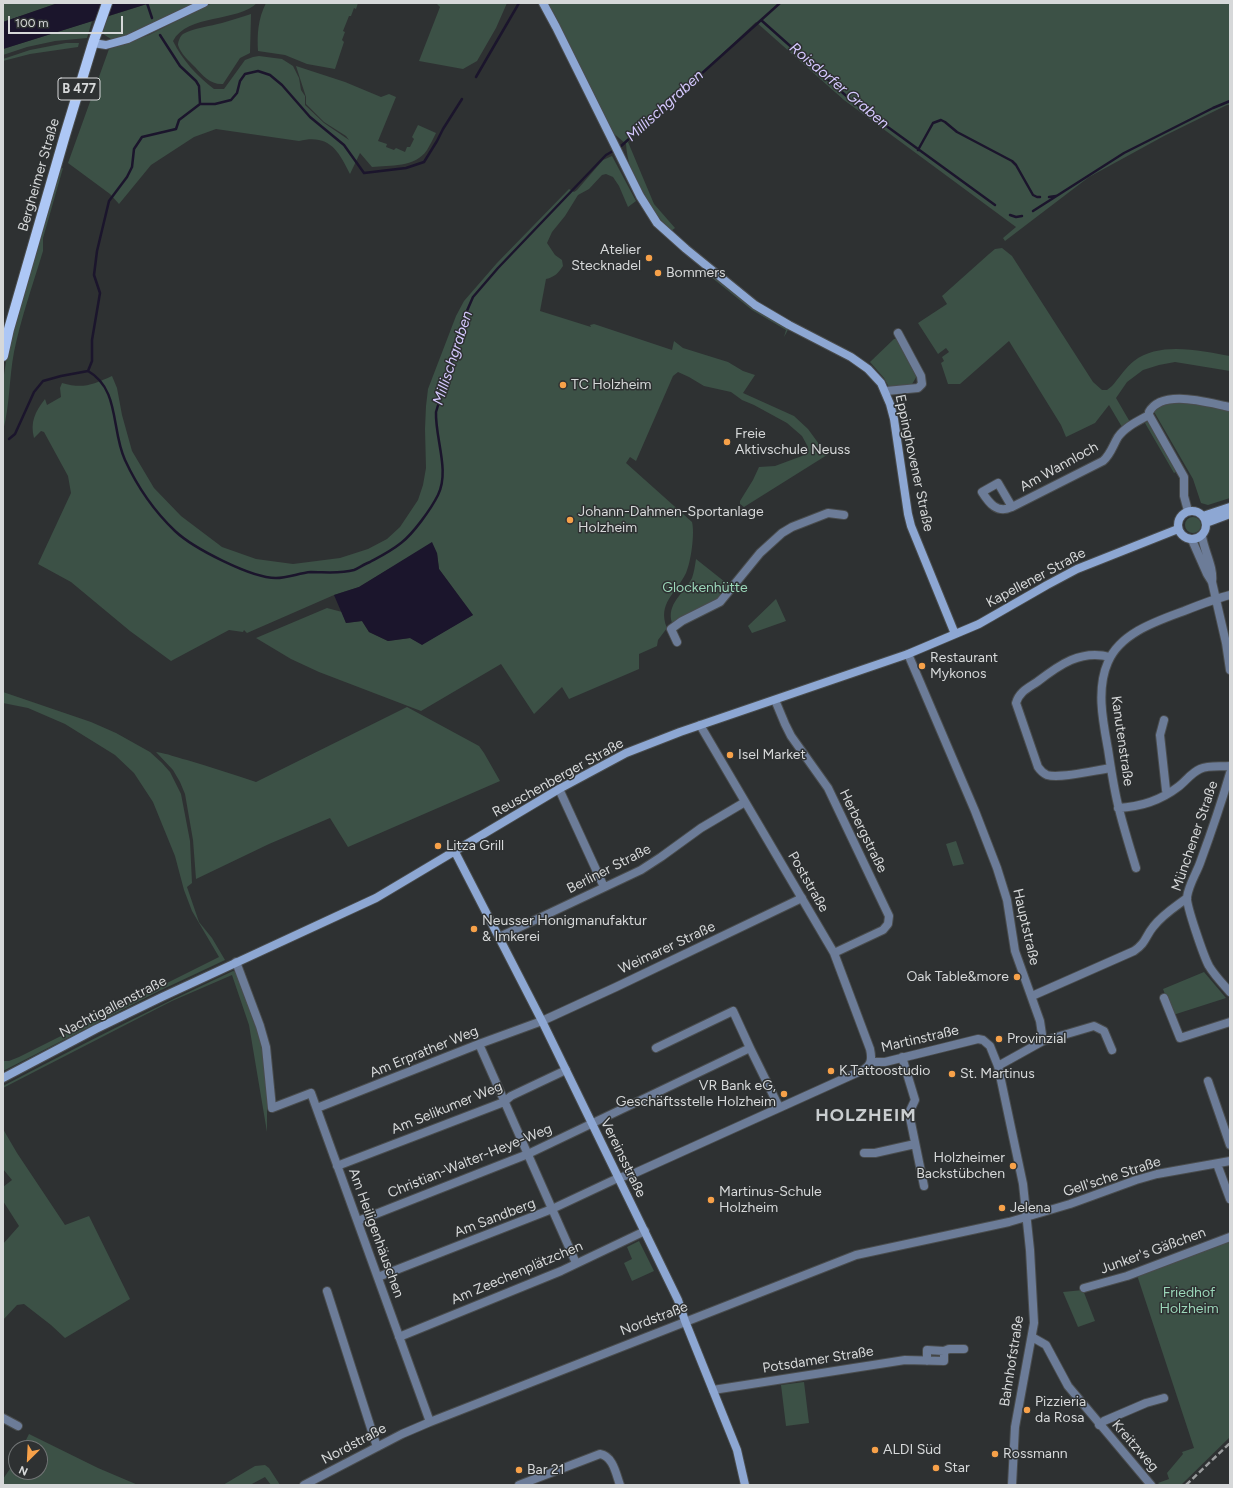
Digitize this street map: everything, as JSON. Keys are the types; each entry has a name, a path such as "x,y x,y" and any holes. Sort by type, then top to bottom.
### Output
{"main road":[{"name":"Bergheimer Straße","path":"3,356 11,321 57,162 98,27 107,3"},
{"path":"93,43 106,45 128,39 204,3"},
{"name":"Eppinghovener Straße","path":"543,3 556,26 620,156 648,210 657,223 755,305 782,322 862,364 877,378 886,391 894,419 908,514 955,634"},
{"path":"1205,520 1230,507"},
{"path":"1188,511 1196,511 1205,520 1206,530 1202,536 1192,540 1183,537 1178,529 1179,518 1188,511"},
{"path":"1205,520 1230,514"},
{"name":"Kapellener Straße","path":"908,654 979,624 1077,569 1178,529"},
{"name":"Reuschenberger Straße","path":"236,962 376,898 559,790 626,753 657,740 908,654"},
{"name":"Vereinsstraße","path":"455,852 542,1021 678,1300 737,1450 745,1485"},
{"name":"Nachtigallenstraße","path":"3,1078 109,1023 236,962"}],"street":[{"path":"886,391 918,388 922,384 921,376 898,333"},
{"name":"Am Wannloch","path":"1012,508 1103,461 1109,454 1121,433 1149,415 1152,408 1160,402 1172,398 1230,407"},
{"path":"1149,415 1184,477 1184,496 1188,511"},
{"path":"677,642 671,629 682,621 720,602 760,553 782,533 792,527 828,513 844,515"},
{"path":"1202,536 1204,548 1213,573 1212,582"},
{"path":"1192,540 1212,582 1226,643 1230,670"},
{"path":"1216,598 1230,595"},
{"name":"Kanutenstraße","path":"1136,868 1118,808 1102,704 1102,681 1110,658 1118,646 1128,638 1159,620 1216,598"},
{"name":"Hauptstraße","path":"908,654 998,868 1007,900 1015,951 1040,1021 1043,1041"},
{"path":"1110,658 1101,655 1066,662 1020,694 1016,703 1038,767 1043,772 1049,775 1061,776 1111,768"},
{"name":"Herbergstraße","path":"775,700 791,736 828,788 888,912 888,924 883,930 834,954"},
{"path":"1164,720 1160,735 1166,790 1168,793"},
{"name":"Poststraße","path":"700,725 834,954 870,1049 871,1062"},
{"name":"Kanutenstraße","path":"1118,808 1148,803 1179,787 1191,775 1200,769 1214,766 1230,766"},
{"name":"Münchener Straße","path":"1230,773 1219,810 1187,898 1189,910 1206,961 1215,975 1230,992"},
{"path":"559,790 604,887"},
{"name":"Berliner Straße","path":"499,937 652,864 693,833 745,802"},
{"name":"Weimarer Straße","path":"542,1021 802,898"},
{"path":"1032,996 1134,951 1143,944 1152,928 1159,920 1187,898"},
{"name":"Am Heiligenhäuschen","path":"236,962 260,1026 266,1047 272,1108 311,1093 430,1422"},
{"path":"1164,998 1180,1038 1230,1022"},
{"path":"656,1048 733,1011 779,1107"},
{"name":"Am Erprather Weg","path":"317,1108 479,1044 542,1021"},
{"path":"1026,1217 1023,1184 998,1066 1043,1041 1094,1026 1104,1031 1112,1050"},
{"name":"Martinstraße","path":"618,1178 635,1173 863,1070 867,1068 871,1062 885,1062 978,1039 985,1041 990,1046 998,1066"},
{"path":"479,1044 576,1264"},
{"name":"Christian-Walter-Heye-Weg","path":"358,1221 528,1154 750,1048"},
{"path":"902,1057 915,1100 909,1113 924,1186"},
{"name":"Am Selikumer Weg","path":"337,1166 504,1102 511,1096 566,1070"},
{"path":"1208,1081 1230,1145"},
{"path":"864,1153 875,1153 915,1144"},
{"name":"Gell'sche Straße","path":"1026,1217 1070,1204 1149,1176 1230,1161"},
{"path":"1217,1164 1230,1199"},
{"name":"Am Sandberg","path":"378,1277 552,1209 618,1178"},
{"name":"Nordstraße","path":"304,1485 377,1447 430,1422 856,1255 886,1247 992,1226 1026,1217"},
{"name":"Bahnhofstraße","path":"1012,1485 1014,1427 1034,1323 1026,1217"},
{"name":"Am Zeechenplätzchen","path":"399,1337 561,1271 645,1231"},
{"name":"Junker's Gäßchen","path":"1084,1288 1127,1276 1230,1237"},
{"path":"327,1291 377,1447"},
{"name":"Kreitzweg","path":"1032,1337 1046,1345 1068,1386 1147,1483"},
{"name":"Potsdamer Straße","path":"713,1390 905,1360 944,1361 944,1351 949,1349 964,1349"},
{"name":"Kreitzweg","path":"1099,1425 1104,1421 1164,1398"},
{"path":"3,1418 18,1426"},
{"path":"519,1485 600,1454 608,1458 620,1485"}],"green space":[{"path":"3,3 58,3 3,22"},
{"path":"150,3 197,3 157,23 120,38 111,39 103,34 103,28 109,16"},
{"path":"212,3 257,3 249,9 238,13 189,26 180,32 173,41 191,68 214,89 224,89 245,60 259,56 282,59 293,66 299,78 301,90 305,96 305,105 324,123 349,140 346,136 324,122 306,104 306,97 296,66 345,82 381,97 389,94 396,97 378,141 387,144 386,147 394,150 396,148 405,152 407,147 410,147 414,139 412,137 418,125 436,133 427,150 422,156 409,163 372,167 360,153 350,174 336,151 325,142 309,139 299,141 216,129 194,137 151,165 119,204 110,194 68,163 109,49 149,35"},
{"path":"266,3 358,3 356,9 354,8 351,16 349,16 343,31 345,32 342,40 344,42 335,69 307,64 285,55 258,51 261,15"},
{"path":"436,3 507,3 496,28 477,61 463,69 419,61 440,7"},
{"path":"547,3 1230,3 1230,105 1227,105 1164,136 1089,177 1005,241 1003,238 1016,227 844,100 756,22 628,142 654,204 675,228 671,231 655,212 635,180 626,144 612,132"},
{"path":"251,14 250,53 240,58 223,84 215,83 204,77 185,57 179,48 178,44 180,38 187,32"},
{"path":"92,21 87,38 55,41 27,47 3,55 3,49"},
{"path":"66,43 79,43 78,47 30,54 3,61 3,59 30,50"},
{"path":"612,156 636,201 628,207 619,186 613,177 606,174 602,175 589,189 578,195 565,216 552,232 547,243 555,255 562,260 563,266 560,271 552,277 546,279 540,311 591,327 590,325 594,324 672,350 674,341 683,348 728,362 743,371 755,375 743,393 794,416 808,429 827,455 744,507 740,504 740,501 759,467 775,466 802,456 808,451 808,447 802,436 787,423 742,400 731,392 704,386 678,372 673,376 636,461 630,457 626,463 692,522 692,548 686,573 666,605 664,612 667,628 658,640 657,646 639,654 639,669 569,699 562,687 534,714 501,664 421,711 319,672 291,659 256,638 327,608 342,612 346,623 362,621 369,632 388,641 410,638 422,644 473,615 439,569 437,553 389,569 359,587 334,595 247,633 244,630 243,632 229,630 171,661 130,631 71,582 38,564 71,493 68,476 44,432 41,431 34,438 34,417 38,408 45,399 47,405 61,397 60,388 62,383 82,386 99,382 112,376 117,388 122,415 132,451 154,488 181,516 222,547 256,559 293,564 340,558 368,549 387,539 400,527 418,500 423,485 426,468 425,429 428,389 456,316 464,301 497,263 569,189 574,192 577,190 603,160"},
{"path":"63,168 43,238 43,251 14,352 7,411 3,431 3,381 8,349 60,169"},
{"path":"1002,248 1012,256 1093,382 1102,390 1107,390 1112,386 1125,369 1134,361 1144,355 1168,349 1194,350 1230,356 1230,371 1175,362 1143,370 1127,382 1116,398 1130,422 1122,427 1109,405 1095,423 1066,437 1061,425 1009,341 960,384 948,384 941,363 944,361 942,357 949,352 946,348 938,354 918,323 947,304 942,296 995,249"},
{"path":"712,275 754,308 789,328 784,337 786,330 752,310 711,277"},
{"path":"894,339 897,339 918,374 911,386 890,389 884,378 870,362"},
{"path":"1183,402 1230,410 1230,498 1208,505 1201,503 1193,479 1153,410 1164,403"},
{"path":"1148,421 1178,471 1174,473 1145,423"},
{"path":"1193,517 1199,519 1201,525 1199,531 1193,533 1187,531 1185,525 1187,519"},
{"name":"Glockenhütte","path":"696,559 730,586 718,601 685,615 672,623 671,610 692,578"},
{"path":"776,599 786,621 752,633 748,626"},
{"path":"3,692 91,722 116,733 150,752 170,772 181,794 190,841 192,883 187,887 199,922 212,938 225,960 159,991 3,1071 3,1061 9,1061 19,1057 219,957 192,911 184,890 175,856 153,802 134,773 115,755 65,724 28,708 3,703"},
{"path":"407,707 479,746 500,781 348,847 330,818 269,844 196,879 193,840 185,794 173,770 156,752 187,760 256,782"},
{"path":"956,841 964,864 953,866 946,844"},
{"path":"233,971 236,972 255,1019 261,1039 265,1058 267,1132 249,1025 232,975 172,1001 3,1088 3,1086 89,1042 175,999"},
{"path":"1204,972 1226,998 1173,1015 1163,989"},
{"path":"3,1129 17,1153 65,1225 89,1216 130,1299 65,1338 24,1304 17,1305 3,1320 3,1244 19,1226 3,1201 3,1187 12,1180 3,1169"},
{"name":"Friedhof Holzheim","path":"1230,1239 1230,1437 1181,1485 1160,1485 1158,1483 1169,1479 1167,1473 1183,1454 1182,1452 1194,1448 1137,1275"},
{"path":"639,1241 654,1271 632,1281 624,1263 632,1259 627,1247"},
{"path":"1083,1290 1095,1321 1078,1327 1063,1292"},
{"path":"804,1382 809,1423 786,1426 781,1385"},
{"path":"29,1434 41,1440 26,1440"},
{"path":"48,1443 98,1468 138,1485 3,1485 3,1479 8,1472 8,1480 48,1480"},
{"path":"265,1465 269,1468 280,1485 271,1485 265,1477 250,1485 223,1485 255,1466"}],"shaded area":[{"path":"58,3 150,3 3,49 3,22"},
{"path":"432,542 437,553 439,569 473,615 422,645 410,638 388,641 369,632 362,621 346,623 334,595 359,587"}],"waterway":[{"path":"147,3 152,18"},
{"path":"476,77 519,3"},
{"name":"Millischgraben","path":"88,371 98,379 105,388 110,399 121,448 125,460 135,479 160,515 183,538 223,561 238,568 265,577 280,578 311,572 343,572 354,570 370,562 390,551 406,539 421,521 438,495 443,476 436,412 466,313 473,297 498,268 606,155 620,147 780,3"},
{"name":"Roisdorfer Graben","path":"761,20 852,101 995,205"},
{"path":"160,35 180,66 196,81 199,86 200,104"},
{"path":"88,371 92,361 92,340 100,293 94,275 97,251 109,201 127,177 132,167 134,149 142,137 176,129 179,120 200,104 215,104 231,100 237,93 240,81 245,74 258,71 270,75 282,85 310,117 344,145 364,173 406,168 424,162 462,99"},
{"name":"Roisdorfer Graben","path":"1033,211 1124,153 1213,108 1230,101"},
{"name":"Roisdorfer Graben","path":"918,150 933,123 941,120 957,132 1012,161 1016,165 1033,195 1040,197"},
{"name":"Roisdorfer Graben","path":"1049,197 1056,196"},
{"name":"Roisdorfer Graben","path":"1010,215 1016,217 1022,216"},
{"path":"9,439 15,434 34,392 43,381 88,371"}],"railway":[{"path":"1186,1485 1230,1443"}],"place":[{"name":"Atelier Stecknadel","path":"649,258"},
{"name":"Bommers","path":"658,273"},
{"name":"TC Holzheim","path":"563,385"},
{"name":"Freie Aktivschule Neuss","path":"727,442"},
{"name":"Johann-Dahmen-Sportanlage Holzheim","path":"570,520"},
{"name":"Restaurant Mykonos","path":"922,666"},
{"name":"Isel Market","path":"730,755"},
{"name":"Litza Grill","path":"438,846"},
{"name":"Neusser Honigmanufaktur & Imkerei","path":"474,929"},
{"name":"Oak Table&more","path":"1017,977"},
{"name":"Provinzial","path":"999,1039"},
{"name":"K.Tattoostudio","path":"831,1071"},
{"name":"St. Martinus","path":"952,1074"},
{"name":"VR Bank eG, Geschäftsstelle Holzheim","path":"784,1094"},
{"name":"Holzheimer Backstübchen","path":"1013,1166"},
{"name":"Martinus-Schule Holzheim","path":"711,1200"},
{"name":"Jelena","path":"1002,1208"},
{"name":"Pizzieria da Rosa","path":"1027,1410"},
{"name":"ALDI Süd","path":"875,1450"},
{"name":"Rossmann","path":"995,1454"},
{"name":"Star","path":"936,1468"},
{"name":"Bar 21","path":"519,1470"}],"district":[{"name":"HOLZHEIM","path":"866,1116"}]}
